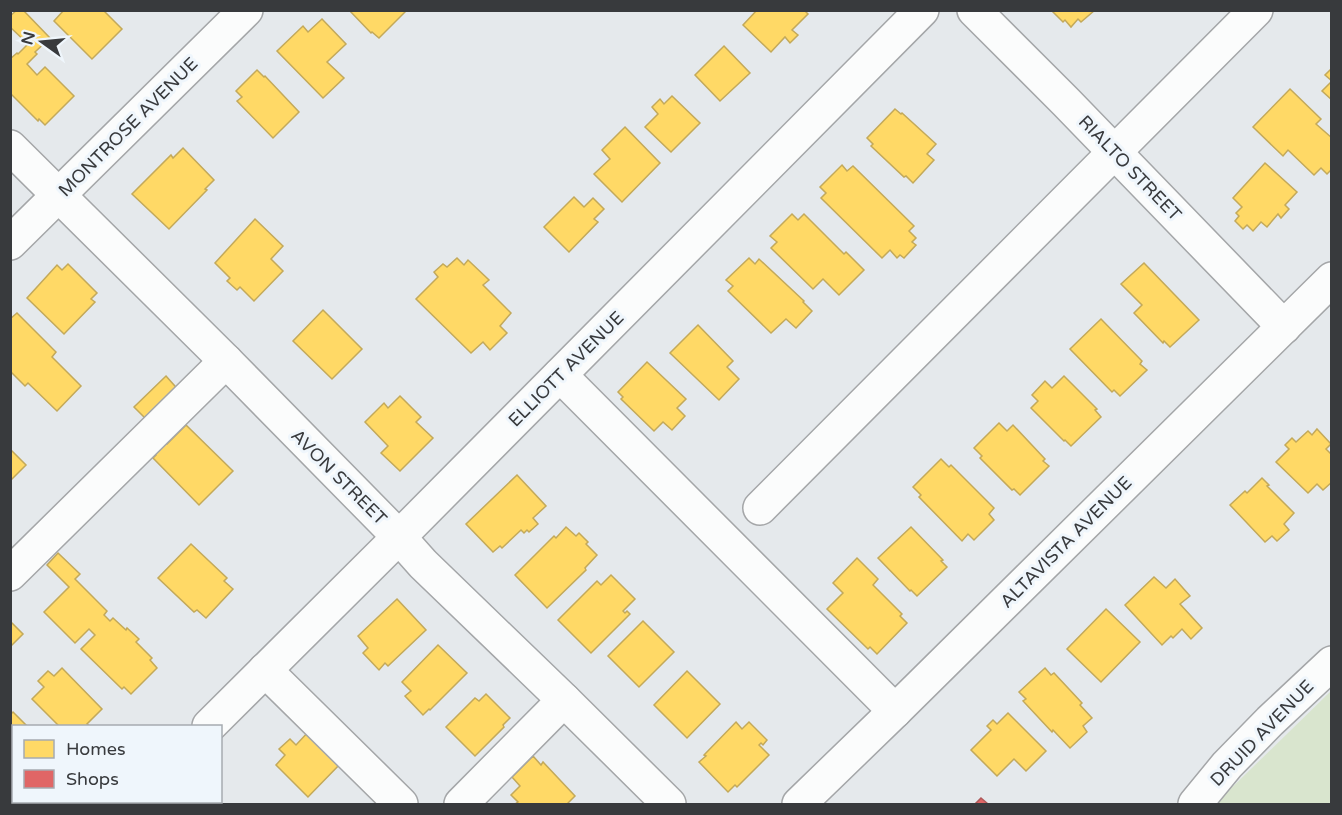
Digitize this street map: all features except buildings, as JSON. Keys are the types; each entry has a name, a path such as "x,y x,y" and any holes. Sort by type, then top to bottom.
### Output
{"street":[{"name":"MONTROSE AVENUE","path":"10,243 246,10"},
{"name":"ELLIOTT AVENUE","path":"210,725 922,10"},
{"name":"RIALTO STREET","path":"974,10 1284,327"},
{"path":"760,508 1256,10"},
{"name":"AVON STREET","path":"10,147 225,361 423,564 669,804"},
{"name":"ALTAVISTA AVENUE","path":"799,804 1332,279"},
{"path":"10,574 225,361"},
{"path":"560,375 895,711"},
{"name":"DRUID AVENUE","path":"1195,804 1227,765 1332,663"},
{"path":"265,670 401,804"},
{"path":"461,804 564,700"}],"green space":[{"path":"1331,691 1331,804 1215,804"}]}
